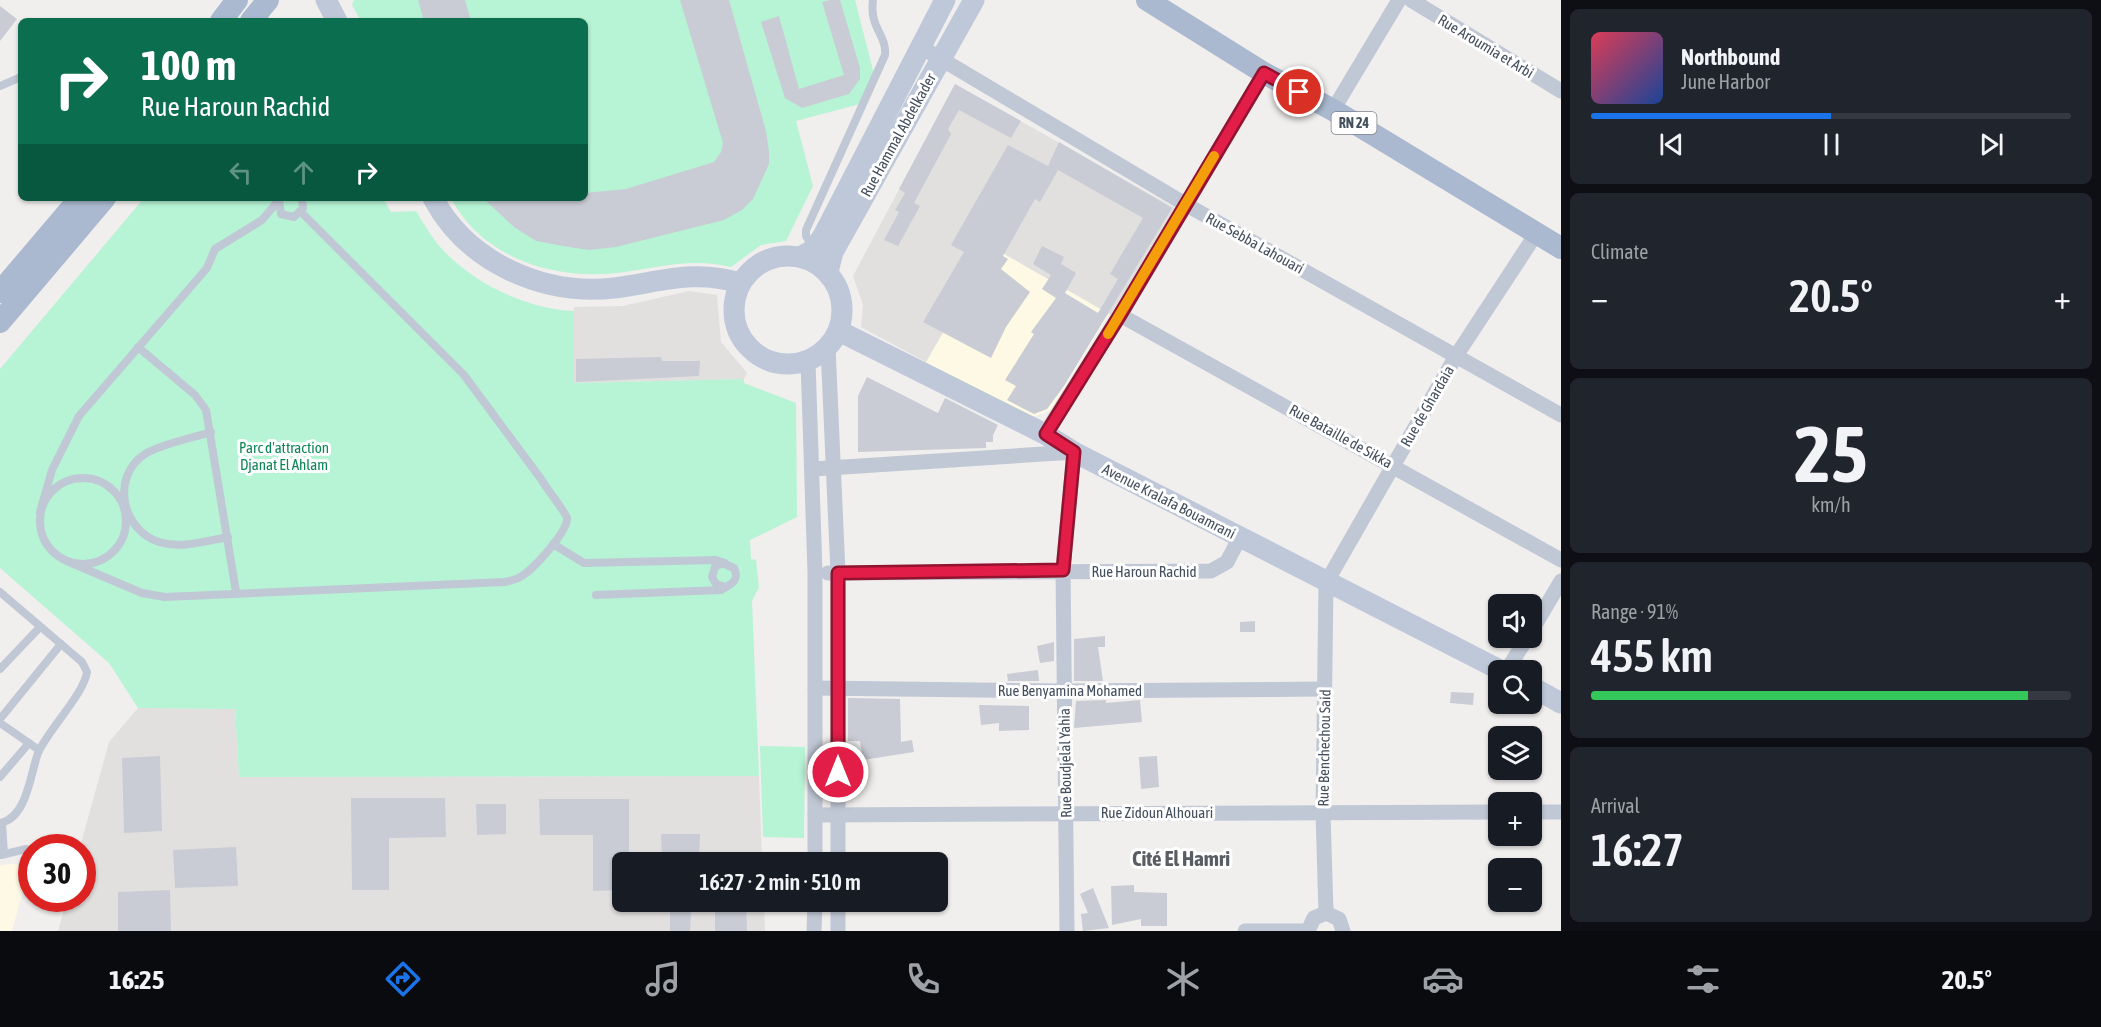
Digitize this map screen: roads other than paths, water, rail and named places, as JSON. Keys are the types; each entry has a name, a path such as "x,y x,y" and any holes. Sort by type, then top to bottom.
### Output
{"main road":[{"path":"223,18 237,0"},
{"path":"253,18 268,0"},
{"name":"RN 24","path":"1146,0 1264,73 1333,110 1536,234 1560,246"},
{"path":"0,292 77,201"},
{"path":"0,322 102,201"}],"street":[{"path":"326,0 335,18"},
{"path":"808,253 945,0"},
{"name":"Rue Hammal Abdelkader","path":"828,272 833,252 974,0"},
{"path":"1333,110 1399,0"},
{"name":"Rue Aroumia et Arbi","path":"1411,0 1561,91"},
{"name":"Rue Sebba Lahouari","path":"921,47 1185,204 1561,415"},
{"path":"1046,434 1120,315 1264,73"},
{"path":"434,201 454,230 471,247 495,264 524,277 573,287 613,288 675,276 716,276 740,284"},
{"name":"Rue de Ghardaia","path":"1326,583 1456,356 1536,234"},
{"path":"808,253 828,272 840,289 843,309 833,339 838,573 838,852"},
{"path":"808,253 783,255 758,264 740,284 734,305 736,327 745,344 758,356 783,364 808,361 833,339"},
{"name":"Rue Bataille de Sikka","path":"1120,315 1394,465 1561,560"},
{"name":"Avenue Kralafa Bouamrani","path":"833,339 1046,434 1074,452 1488,664"},
{"path":"808,361 815,573 815,852"},
{"path":"813,469 1074,452"},
{"name":"Rue Boudjelal Yahia","path":"1066,931 1063,570 1074,452"},
{"name":"Rue Haroun Rachid","path":"815,573 1211,571 1227,562 1240,537"},
{"path":"1542,613 1561,581"},
{"name":"Rue Benchechou Said","path":"1326,583 1323,813 1326,913"},
{"name":"Rue Benyamina Mohamed","path":"815,688 1064,691 1324,689"},
{"path":"1542,693 1561,703"},
{"name":"Rue Zidoun Alhouari","path":"815,815 1065,812 1488,812"},
{"path":"1542,812 1561,812"},
{"path":"814,912 814,931"},
{"path":"838,912 838,931"},
{"path":"1245,931 1308,931 1314,918 1326,913 1339,919 1343,931"}],"lane":[{"path":"808,253 806,230 885,55 886,48 874,26 871,14 873,0"},
{"path":"0,86 18,78"},
{"path":"277,201 262,220 215,249 207,268 70,430 52,470 40,512 40,527 45,542 54,554 69,562 152,596 504,582 524,575 553,544 566,526 564,510 549,495 541,479 464,375 301,212"},
{"path":"279,201 279,210 285,216 294,217 301,212 303,201"},
{"path":"138,347 202,402 211,432 237,592"},
{"path":"69,562 84,564 99,561 112,554 125,534 127,519 123,504 123,488 128,474 146,453 211,432"},
{"path":"40,512 46,498 56,487 69,480 84,477 99,480 115,492 145,534 157,541 185,545 228,537"},
{"path":"553,544 584,563 716,560 734,568 736,576 733,584 714,591 596,596"},
{"path":"726,587 716,584 712,573 718,565 727,563"},
{"path":"0,592 82,662 87,676 39,750 18,812 10,820 1,823 2,855 18,851"},
{"path":"0,669 40,627"},
{"path":"39,750 0,721 61,644"},
{"path":"0,777 29,743"}],"district":[{"name":"Cité El Hamri","path":"1181,858"}],"park label":[{"name":"Parc d'attraction Djanat El Ahlam","path":"284,456"}]}
